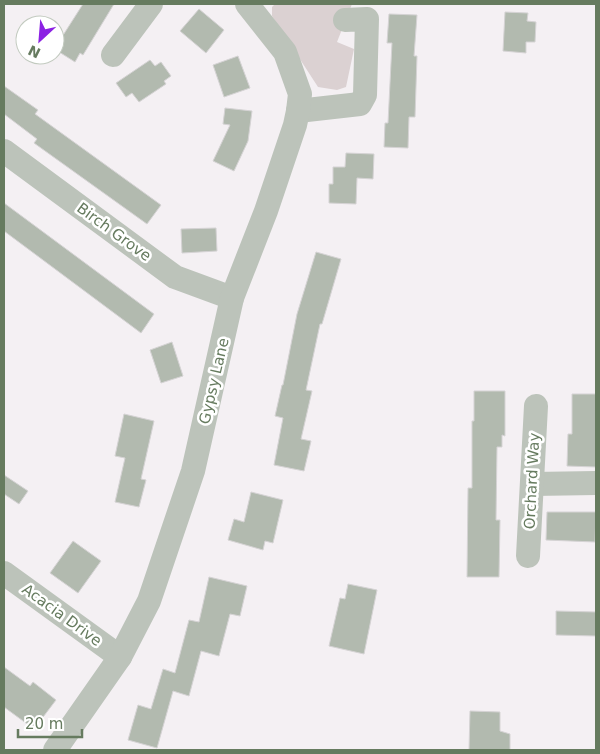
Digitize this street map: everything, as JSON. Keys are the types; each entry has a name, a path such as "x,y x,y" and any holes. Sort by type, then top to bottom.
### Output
{"street":[{"path":"113,55 151,4"},
{"name":"Gypsy Lane","path":"55,750 120,656 149,601 193,470 232,298 266,211 295,125 300,94 285,52 247,4"},
{"path":"298,111 360,104 363,100 365,95 367,19 345,20"},
{"name":"Birch Grove","path":"4,151 175,277 232,298"},
{"name":"Orchard Way","path":"528,556 536,406"},
{"path":"533,484 596,482"},
{"name":"Acacia Drive","path":"4,573 120,656"}],"shaded area":[{"path":"275,4 352,4 337,42 354,49 346,87 337,90 318,87 272,16 272,7"}],"building":[{"path":"83,4 114,4 83,55 80,53 75,62 65,56 65,32"},
{"path":"199,9 224,30 206,53 180,31"},
{"path":"505,12 528,13 527,21 536,22 535,42 526,42 526,53 503,51"},
{"path":"389,14 417,15 414,56 417,56 415,117 409,117 408,148 384,147 385,123 388,123 392,43 387,43"},
{"path":"238,56 250,88 224,97 213,65"},
{"path":"150,60 155,66 161,62 171,76 164,81 166,84 139,102 132,93 126,97 116,83"},
{"path":"4,86 38,110 35,114 161,205 147,224 34,143 37,139 4,114"},
{"path":"225,108 252,111 248,141 234,171 213,161 230,125 223,124"},
{"path":"346,153 374,154 373,179 357,178 356,204 329,203 329,184 333,184 333,167 345,167"},
{"path":"4,203 154,314 141,333 4,231"},
{"path":"216,228 217,251 182,253 181,229"},
{"path":"316,252 341,259 322,324 320,324 306,390 312,391 301,439 311,441 304,471 274,465 283,418 275,416 297,314"},
{"path":"172,342 183,376 161,383 150,350"},
{"path":"474,391 505,391 505,436 502,435 502,447 497,447 496,520 500,520 499,577 467,577 468,488 472,488"},
{"path":"572,394 596,394 596,467 567,466 568,434 572,434"},
{"path":"124,414 154,421 141,479 146,480 139,507 115,502 125,458 115,456"},
{"path":"4,475 28,491 19,504 4,494"},
{"path":"251,492 283,500 273,543 265,541 263,550 228,540 234,519 244,522"},
{"path":"547,512 596,512 595,542 546,540"},
{"path":"73,541 101,561 78,593 50,573"},
{"path":"209,577 247,586 240,616 230,614 219,656 201,651 189,696 173,691 157,748 128,740 138,705 151,709 163,669 175,673 189,620 199,622"},
{"path":"348,584 377,590 364,654 329,646 340,598 345,599"},
{"path":"556,611 596,612 596,636 556,635"},
{"path":"4,667 30,686 33,682 56,700 34,729 4,707"},
{"path":"470,711 500,712 500,731 510,734 510,750 469,750"}]}
